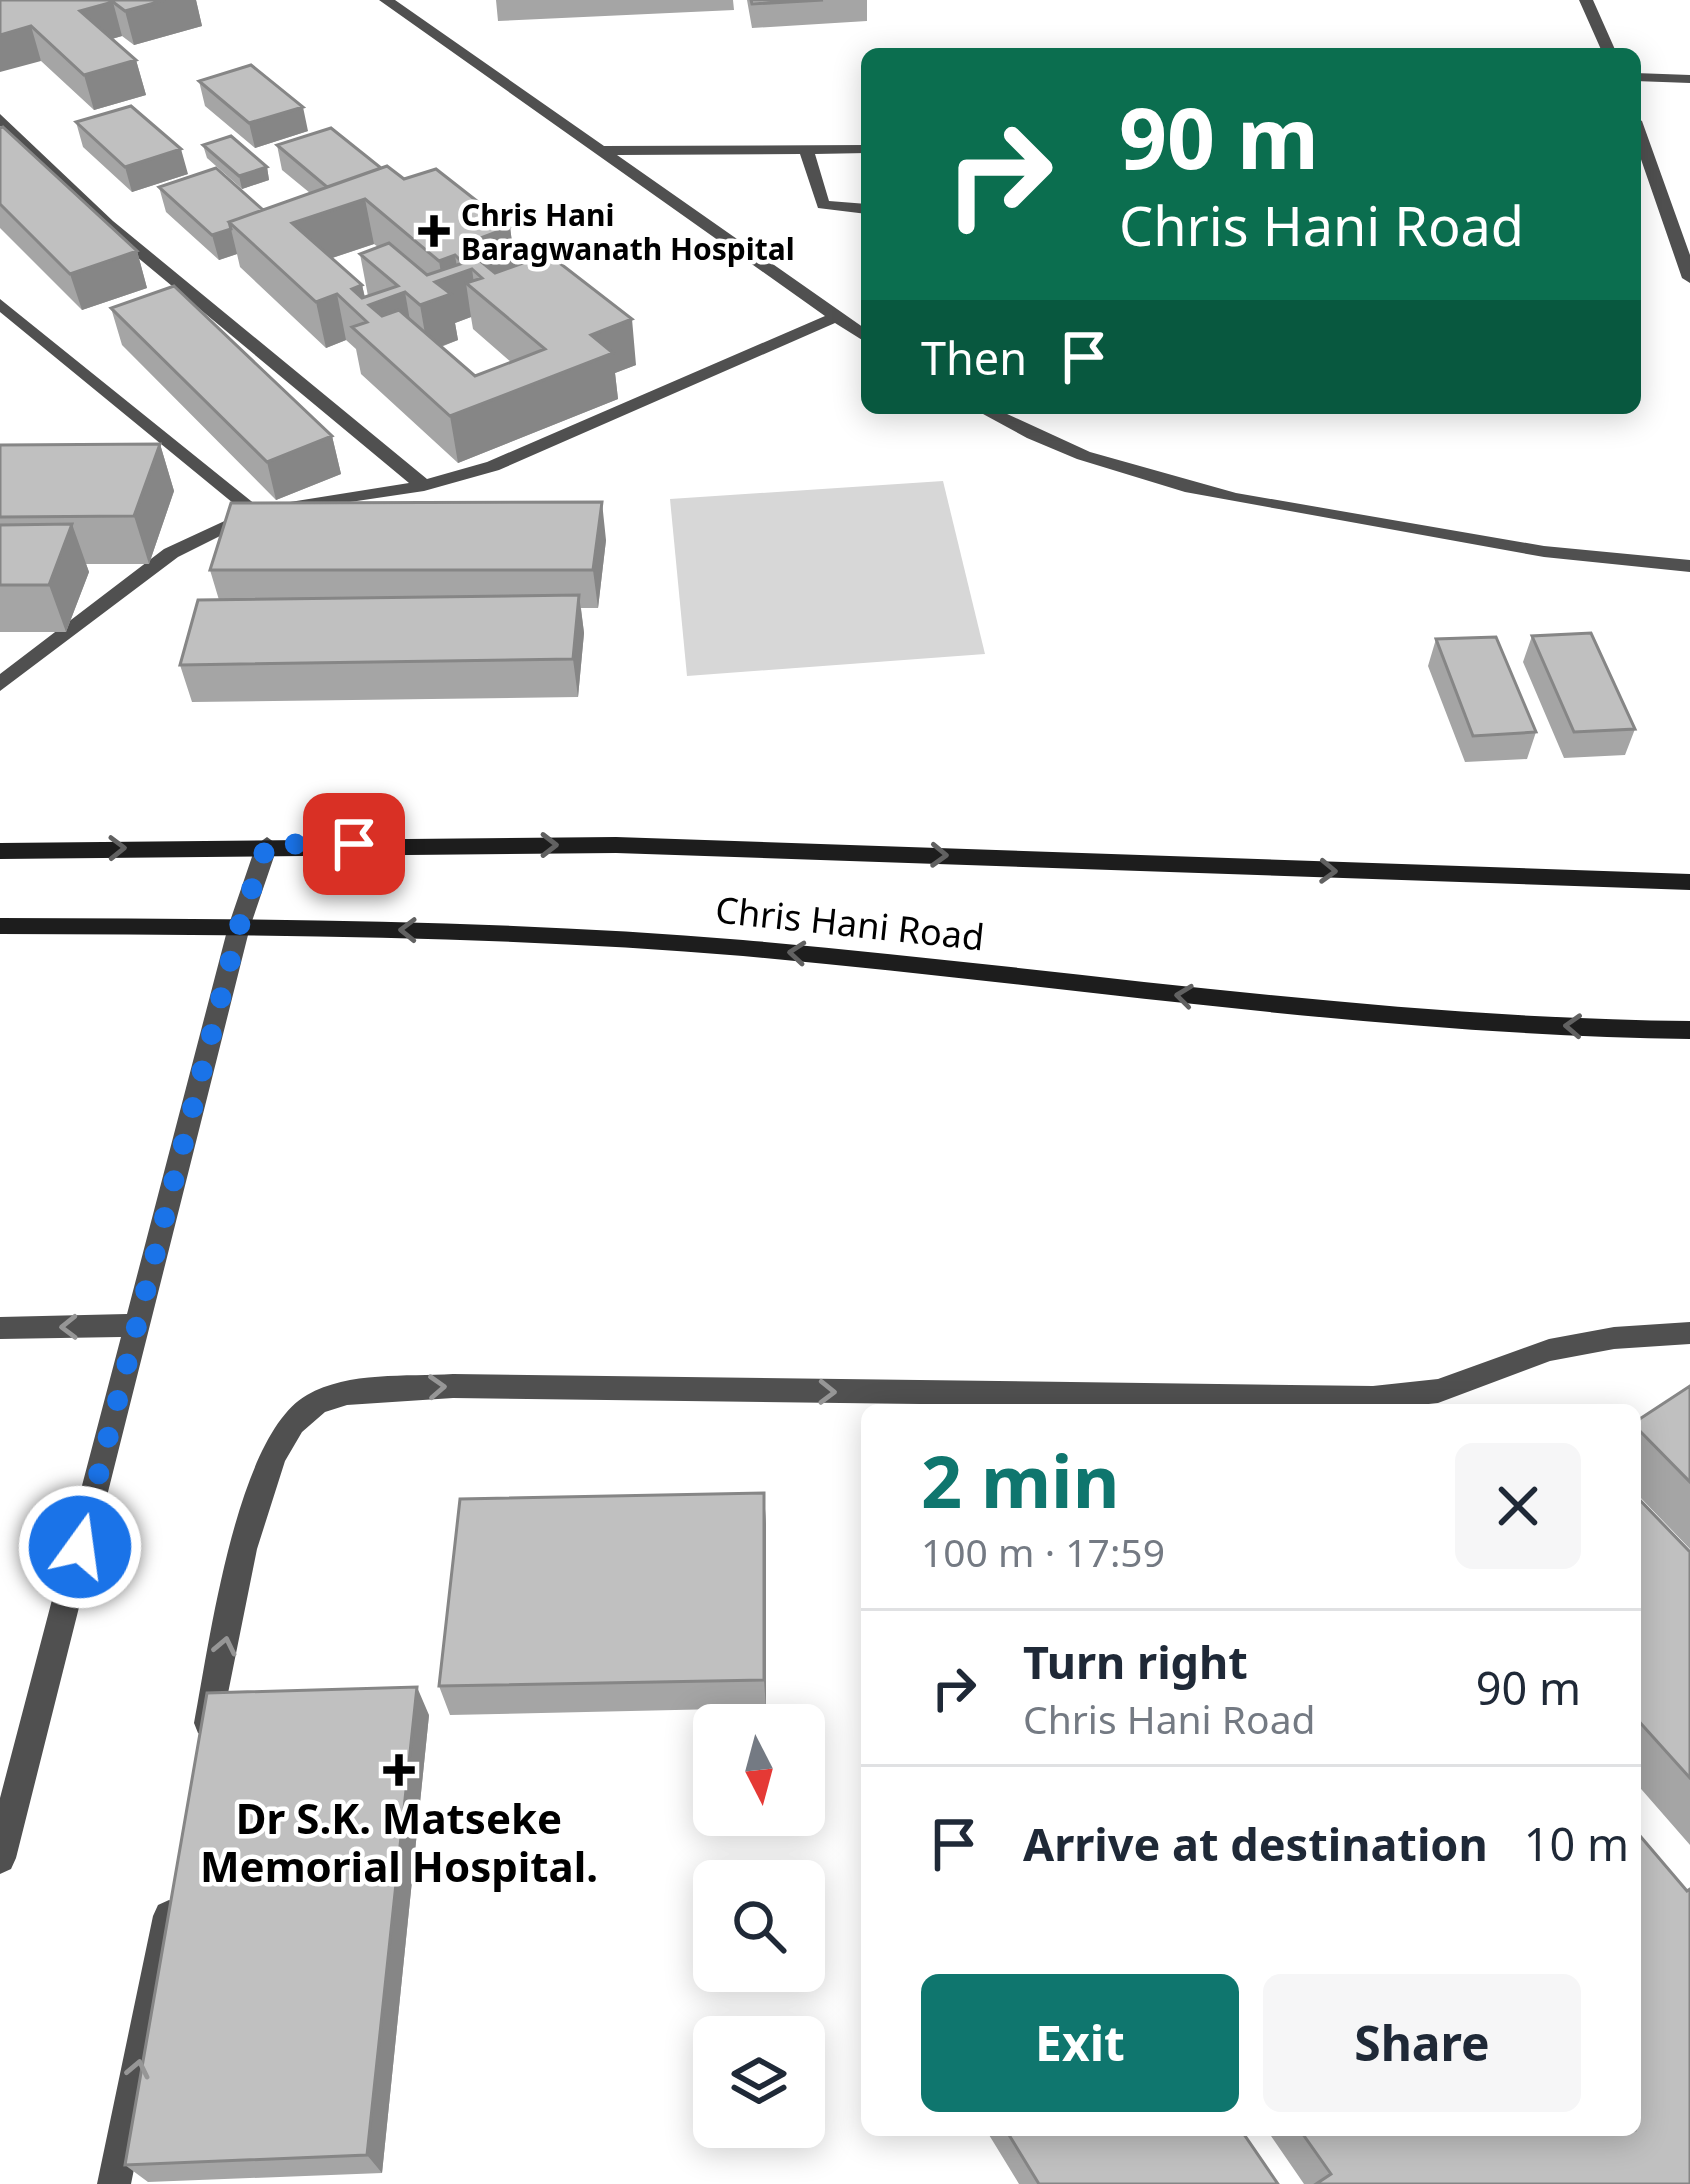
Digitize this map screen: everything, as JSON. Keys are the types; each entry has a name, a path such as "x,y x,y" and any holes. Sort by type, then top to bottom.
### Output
{"main road":[{"name":"Chris Hani Road","path":"0,850 267,844 662,846 1690,882"},
{"name":"Chris Hani Road","path":"0,926 586,934 843,957 1337,1013 1690,1030"}],"street":[{"path":"386,0 861,334"},
{"path":"1586,0 1607,48"},
{"path":"1641,77 1690,79"},
{"path":"0,118 107,224 424,486"},
{"path":"1641,138 1690,278"},
{"path":"806,149 823,205 861,208"},
{"path":"601,151 861,149"},
{"path":"0,304 257,513"},
{"path":"0,683 171,553 257,513 424,486 493,466 834,318"},
{"path":"992,414 1059,449 1178,489 1557,554 1690,566"},
{"path":"0,1858 239,927 267,844"},
{"path":"0,1328 138,1325"},
{"path":"205,1742 265,1472 283,1429 314,1404 364,1392 453,1386 1373,1398 1438,1391 1549,1350 1614,1338 1690,1333"},
{"path":"114,2184 176,1882"}],"shaded area":[{"path":"943,481 985,654 687,676 670,499"}],"building":[{"path":"0,0 165,0 125,11 113,2 80,11 136,60 84,75 31,26 0,35"},
{"path":"751,0 823,0 752,4"},
{"path":"251,65 303,107 249,123 199,81"},
{"path":"131,106 181,149 125,167 76,122"},
{"path":"3,127 137,251 70,274 0,204"},
{"path":"331,128 381,168 327,187 277,145"},
{"path":"231,136 267,167 239,176 203,145"},
{"path":"387,166 404,179 436,169 510,227 478,239 486,245 468,251 495,273 548,254 632,319 591,335 613,353 450,416 352,327 367,322 337,294 316,302 229,222","holes":["365,199 439,261 455,255 463,263 427,275 389,243 360,254 398,286 362,298 352,289 362,285 292,223","472,269 482,278 466,283 545,349 475,376 399,310 382,316 369,305 405,292 420,305 451,294 435,282"]},
{"path":"216,168 263,210 229,222 231,229 212,235 159,187"},
{"path":"174,286 332,436 267,462 111,308"},
{"path":"160,444 134,516 0,517 0,445"},
{"path":"602,502 593,570 210,570 231,503"},
{"path":"72,524 49,585 0,585 0,525"},
{"path":"579,595 573,659 180,665 198,600"},
{"path":"1591,633 1635,729 1574,732 1532,636"},
{"path":"1496,637 1536,732 1473,736 1436,639"},
{"path":"1690,1386 1690,1482 1641,1432 1641,1418"},
{"path":"764,1493 764,1680 439,1686 460,1499"},
{"path":"1641,1501 1690,1552 1690,1778 1641,1724"},
{"path":"417,1687 367,2155 125,2165 207,1693"},
{"path":"1641,1837 1690,1889 1690,2184 1316,2184 1331,2174 1304,2136 1641,2136"},
{"path":"1010,2136 1245,2136 1278,2184 1039,2184"}],"place":[{"name":"Chris Hani Baragwanath Hospital","path":"434,231"},
{"name":"Dr S.K. Matseke Memorial Hospital.","path":"399,1770"}],"route":[{"path":"80,1547 239,927 267,844 354,844"}]}
